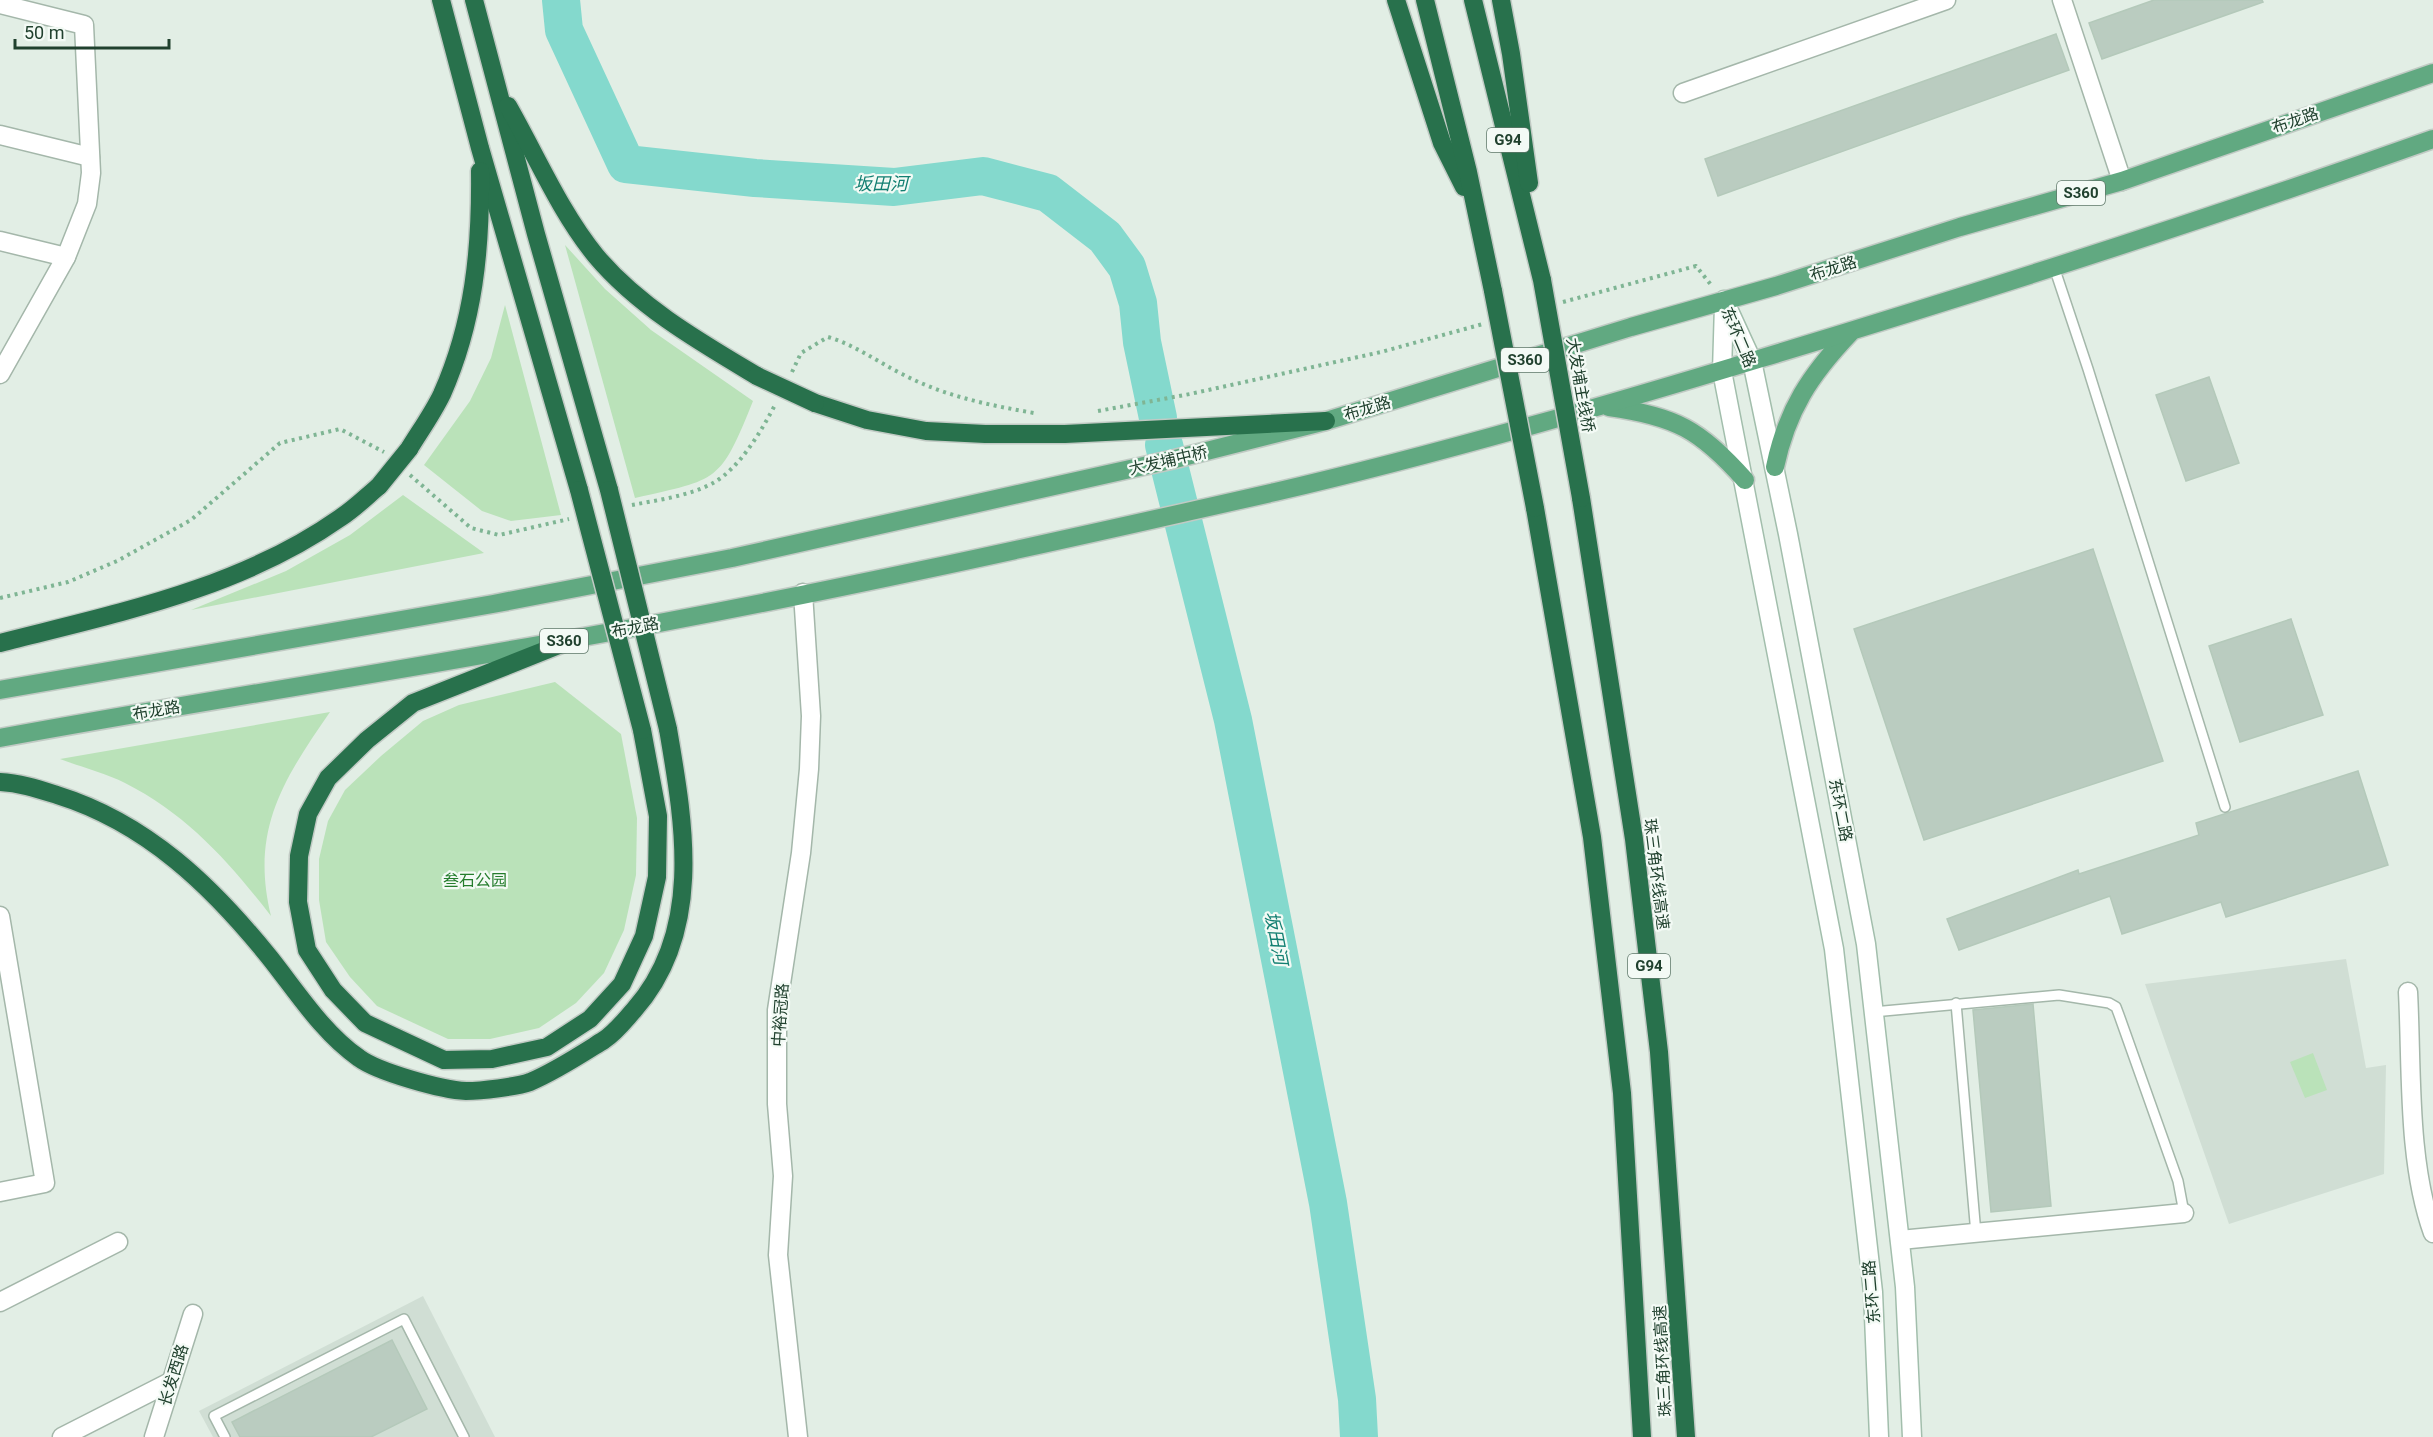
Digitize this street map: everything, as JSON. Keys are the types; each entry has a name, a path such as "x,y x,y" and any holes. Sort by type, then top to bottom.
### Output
{"highway":[{"path":"441,0 480,148 579,490 642,730 658,816 657,877 644,936 622,984 590,1019 547,1047 492,1059 444,1060 365,1023 333,990 307,950 298,902 299,856 308,814 328,778 367,740 413,703 574,639"},
{"path":"0,782 17,783 83,803 134,828 180,861 222,901 325,1028 360,1060 407,1078 466,1091 527,1083 566,1064 612,1034 654,988 676,932 686,874 681,801 668,729 609,490 474,0"},
{"path":"1396,0 1442,143 1477,213"},
{"name":"G94","path":"1425,0 1477,213"},
{"name":"G94","path":"1473,0 1542,280"},
{"path":"1501,0 1511,54 1542,280"},
{"path":"495,80 566,210 596,256 646,303 702,344 757,376 815,403 879,423 926,430 985,434 1065,434 1326,421"},
{"path":"0,642 150,605 227,579 292,547 341,518 379,486 409,449 441,396 461,344 474,293 481,230 480,148"},
{"name":"珠三角环线高速","path":"1477,213 1535,508 1592,837 1622,1093 1642,1437"},
{"name":"大发埔主线桥","path":"1542,280 1581,498"},
{"name":"珠三角环线高速","path":"1581,498 1634,839 1659,1052 1686,1437"}],"main road":[{"name":"布龙路","path":"1227,446 1326,421 2122,181 2433,73"},
{"name":"S360","path":"1601,406 1852,331 2054,267 2289,190 2433,139"},
{"path":"1775,467 1782,435 1795,404 1812,376 1852,331"},
{"name":"布龙路","path":"0,738 574,639 803,593 1238,500 1481,441 1601,406"},
{"path":"1601,406 1665,418 1693,431 1719,451 1745,480"},
{"name":"大发埔中桥","path":"0,690 732,558 1227,446"}],"street":[{"path":"1683,93 1946,0"},
{"path":"2062,0 2122,181"},
{"path":"0,4 84,25 90,157 87,204 66,258 0,374"},
{"path":"0,135 90,157"},
{"path":"0,241 66,258"},
{"name":"东环二路","path":"1724,300 1752,361 1775,467 1866,944 1905,1287 1912,1437"},
{"name":"东环二路","path":"1724,300 1722,370 1834,949 1873,1292 1879,1437"},
{"name":"中裕冠路","path":"798,1437 778,1255 783,1176 777,1104 777,1010 801,853 809,769 811,716 803,593"},
{"path":"0,916 45,1183 0,1192"},
{"path":"2408,992 2417,1167 2424,1205 2433,1233"},
{"path":"1900,1240 2184,1213"},
{"path":"0,1302 118,1242"},
{"name":"长发西路","path":"154,1437 193,1314"},
{"path":"62,1437 170,1382"}],"lane":[{"path":"2054,267 2225,807"},
{"path":"1873,1012 2059,995 2098,999 2116,1008 2178,1181 2184,1213"},
{"path":"1956,1004 1976,1234"},
{"path":"225,1437 214,1416 404,1319 464,1437"}],"path":[{"path":"1561,303 1696,266 1724,300"},
{"path":"1103,411 1381,352 1493,321"}],"shaded area":[{"path":"2346,959 2366,1068 2386,1065 2384,1174 2229,1224 2145,984"},
{"path":"423,1296 495,1437 213,1437 199,1411"}],"green space":[{"path":"565,245 605,289 651,330 753,401 742,428 723,463 701,481 635,498"},
{"path":"505,305 561,515 511,521 482,511 424,465 470,401 491,358"},
{"path":"403,495 484,553 191,610 286,571 350,535"},
{"name":"叁石公园","path":"555,682 621,734 637,818 636,875 624,930 604,973 576,1003 539,1028 490,1039 448,1039 377,1006 350,977 326,942 319,900 319,859 328,821 345,790 423,721 459,705"},
{"path":"330,712 298,760 275,807 268,832 265,857 266,885 271,916 206,841 168,810 125,783 60,759"},
{"path":"2313,1053 2327,1090 2305,1098 2290,1062"}],"building":[{"path":"2154,0 2262,0 2263,2 2102,59 2089,23"},
{"path":"2056,34 2069,70 1718,196 1705,159"},
{"path":"2209,377 2239,463 2186,481 2156,395"},
{"path":"2093,549 2163,761 1924,840 1854,629"},
{"path":"2291,619 2323,715 2240,742 2209,646"},
{"path":"2358,771 2388,865 2226,917 2221,902 2122,934 2110,896 1959,950 1947,919 2078,870 2079,874 2199,835 2196,823"},
{"path":"2033,1004 2051,1206 1991,1212 1973,1010"},
{"path":"392,1340 427,1409 371,1437 240,1437 232,1422"}],"waterway":[{"name":"坂田河","path":"561,0 564,30 626,164 755,178 894,187 983,176 1048,193 1105,237 1127,267 1138,303 1142,342 1158,418"},
{"name":"坂田河","path":"1164,445 1233,720 1328,1203 1357,1399 1359,1437"}]}
